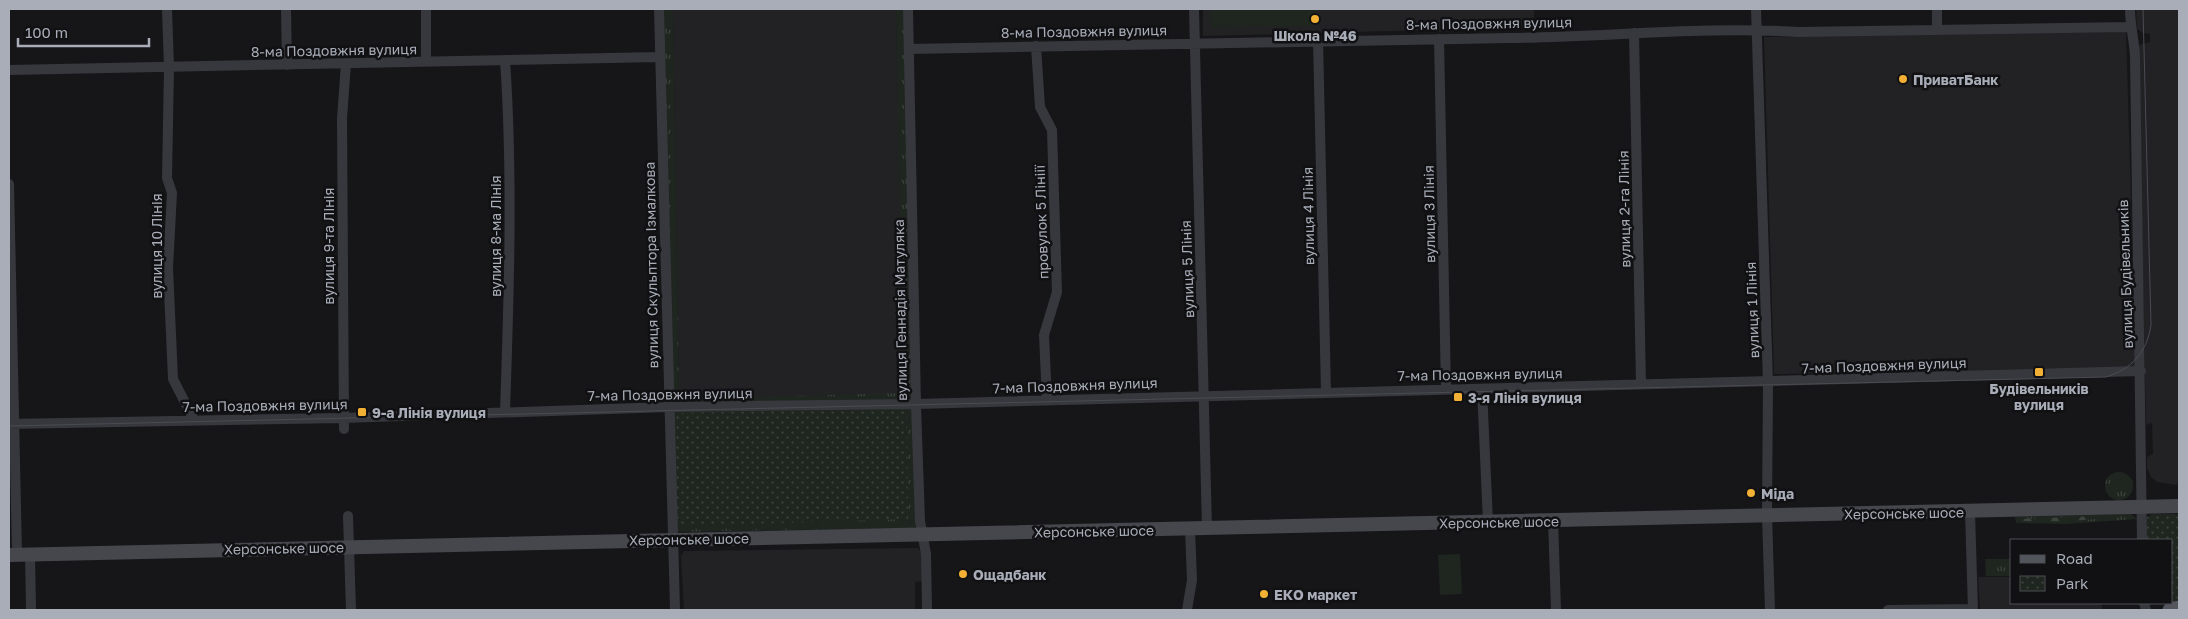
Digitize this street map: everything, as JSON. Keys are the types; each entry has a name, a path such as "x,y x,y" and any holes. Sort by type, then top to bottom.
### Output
{"main road":[{"name":"Херсонське шосе","path":"18,554 671,539 1190,530 2179,506"},
{"path":"2170,610 2179,608"}],"street":[{"name":"вулиця 10 Лінія","path":"167,9 169,68 167,178 172,193 168,268 173,379 194,420"},
{"path":"286,9 288,64"},
{"path":"426,9 426,61"},
{"name":"вулиця Скульптора Ізмалкова","path":"659,9 674,610"},
{"name":"вулиця Геннадія Матуляка","path":"908,9 916,404 922,534 926,554 927,610"},
{"name":"вулиця 5 Лінія","path":"1194,9 1207,529"},
{"name":"вулиця 1 Лінія","path":"1756,9 1768,382 1767,515 1770,610"},
{"path":"1937,9 1937,29"},
{"name":"вулиця Будівельників","path":"2130,9 2130,26 2134,36 2135,56 2142,539"},
{"name":"8-ма Поздовжня вулиця","path":"909,49 1439,39 1757,30 1800,32 2130,26"},
{"name":"вулиця 2-га Лінія","path":"1634,33 1642,384"},
{"name":"вулиця 3 Лінія","path":"1439,39 1446,388"},
{"name":"вулиця 4 Лінія","path":"1318,40 1326,392"},
{"name":"провулок 5 Лініії","path":"1036,46 1040,107 1052,130 1057,292 1044,335 1047,400"},
{"name":"8-ма Поздовжня вулиця","path":"9,70 660,57"},
{"name":"вулиця 8-ма Лінія","path":"505,60 509,116 510,263 505,412"},
{"name":"вулиця 9-та Лінія","path":"344,429 342,118 346,64"},
{"path":"9,184 12,424 18,554 31,610"},
{"name":"7-ма Поздовжня вулиця","path":"12,424 343,418 668,407 916,404 1446,388 1768,382 2141,371"},
{"path":"1482,388 1488,522"},
{"path":"1888,610 1974,610 1970,512"},
{"path":"348,516 351,610"},
{"path":"1553,520 1556,610"},
{"path":"1187,610 1192,580 1190,530"}],"shaded area":[{"path":"673,9 896,9 904,394 679,399"},
{"name":"Школа №46","path":"1203,9 1534,9 1534,27 1437,32 1436,30 1203,36"},
{"path":"2136,9 2179,9 2179,476 2177,485 2157,482 2151,477 2147,468 2147,457 2153,454 2152,423 2146,425 2138,50 2139,45 2150,42 2150,34 2143,33 2137,29"},
{"path":"2126,32 2136,369 1774,374 1764,37"},
{"path":"918,548 923,555 922,581 915,582 915,610 684,610 681,556 684,551"},
{"path":"1978,577 2010,577 2010,604 2101,604 2103,610 1980,610"}],"green space":[{"path":"663,9 673,9 679,399 903,393 896,9 905,9 916,526 913,528 676,532"},
{"path":"1211,9 1316,9 1316,26 1211,27"},
{"path":"907,408 908,519 680,526 675,520 675,413"},
{"path":"2119,472 2129,476 2133,486 2129,496 2119,500 2109,496 2105,486 2109,476"},
{"path":"2131,514 2137,519 2065,524 2016,523 2015,517"},
{"path":"2152,514 2179,514 2179,600 2173,602 2173,539 2146,539 2146,518"},
{"path":"2097,516 2106,518 2060,522 2017,521 2019,519"},
{"path":"1460,554 1462,594 1440,595 1438,555"},
{"path":"1985,559 2010,559 2010,576 1986,576"}],"tram line":[{"path":"9,426 2106,377 2115,374 2137,358 2146,343 2151,325 2143,9"}],"place":[{"name":"Школа №46","path":"1315,19"},
{"name":"ПриватБанк","path":"1903,79"},
{"name":"Будівельників вулиця","path":"2039,372"},
{"name":"3-я Лінія вулиця","path":"1458,397"},
{"name":"9-а Лінія вулиця","path":"362,412"},
{"name":"Міда","path":"1751,493"},
{"name":"Ощадбанк","path":"963,574"},
{"name":"ЕКО маркет","path":"1264,594"}]}
